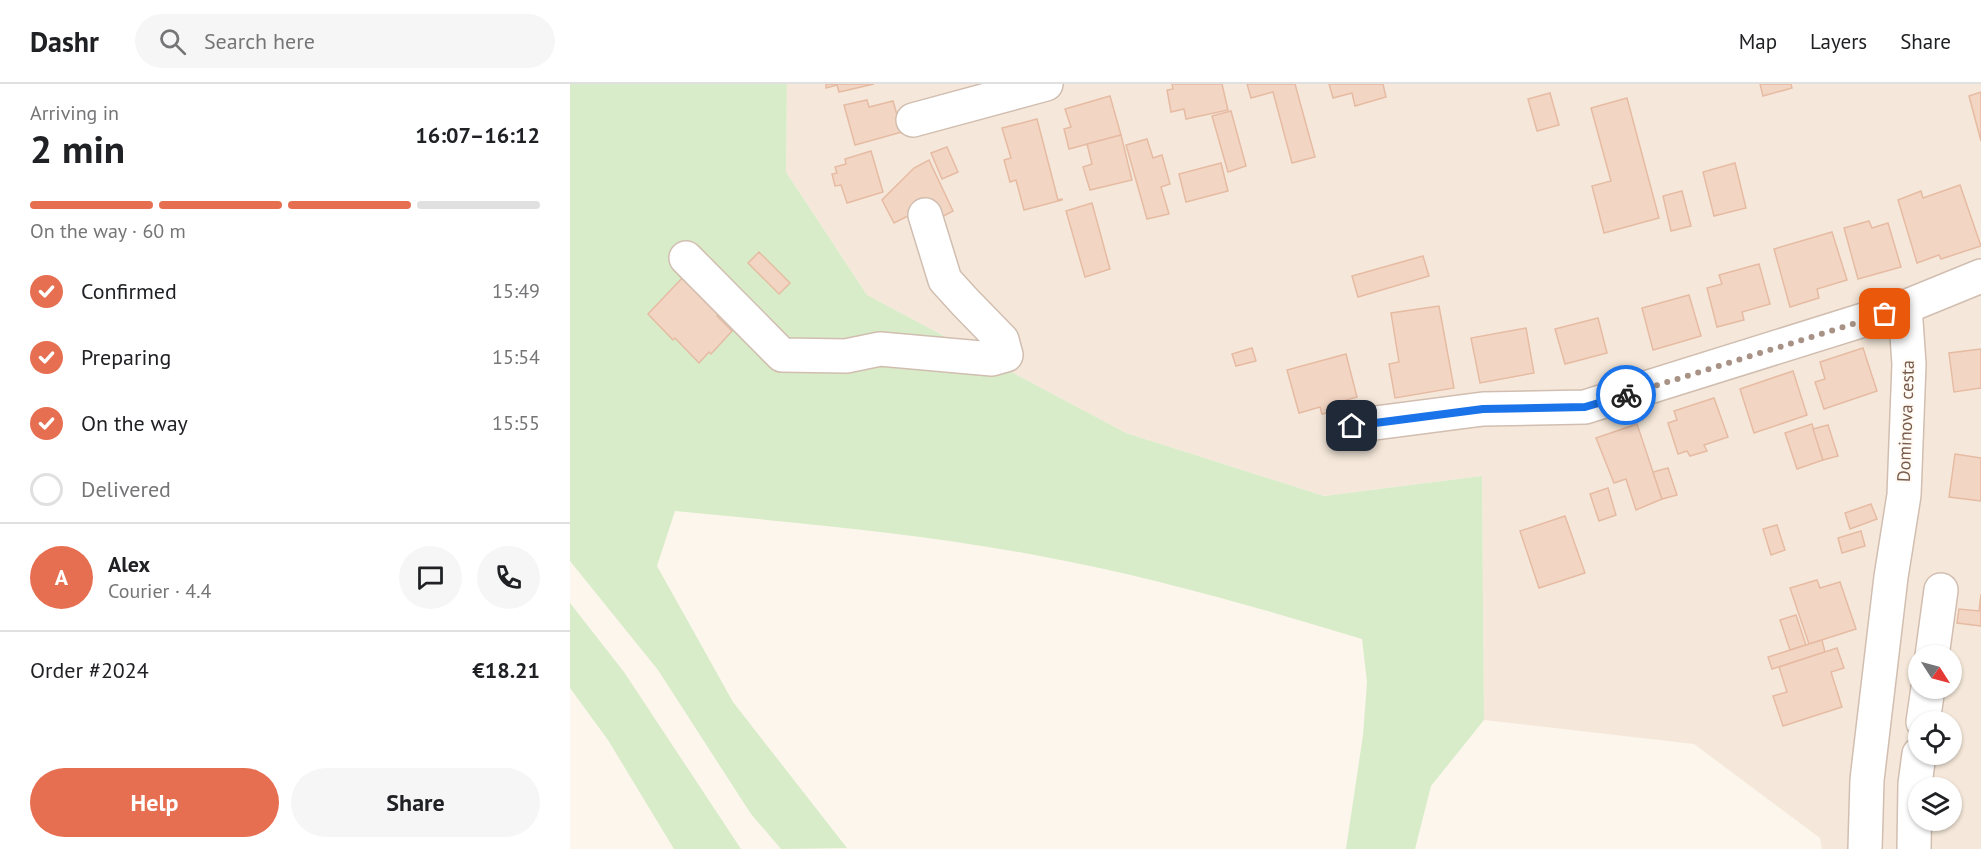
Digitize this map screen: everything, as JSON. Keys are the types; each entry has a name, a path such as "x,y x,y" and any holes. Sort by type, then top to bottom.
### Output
{"street":[{"path":"913,120 1046,84"},
{"path":"686,258 782,355 846,356 880,349 992,360 1006,355 1002,340 945,280 925,215"},
{"path":"1352,426 1483,409 1585,407 1905,307 1981,276"},
{"name":"Dominova cesta","path":"1865,849 1867,780 1891,577 1904,495 1909,364 1905,307"},
{"path":"1934,645 1941,590"},
{"path":"1914,849 1918,765"}],"shaded area":[{"path":"787,84 1981,84 1981,849 1822,849 1820,838 1694,744 1484,720 1482,476 1324,496 1126,433 867,295 786,172"}],"green space":[{"path":"570,84 787,84 786,172 867,295 1126,433 1324,496 1482,476 1484,720 1431,786 1415,849 1346,849 1363,735 1367,682 1362,639 1162,583 1040,556 904,535 675,511 657,566 733,702 847,848 781,849 751,814 658,670 570,561"},
{"path":"570,603 624,672 741,849 674,849 608,740 570,688"}],"building":[{"path":"826,84 874,84 839,92 837,85 826,88"},
{"path":"1172,84 1222,84 1228,110 1186,119 1184,109 1171,112 1167,90 1173,89"},
{"path":"1247,84 1295,84 1315,157 1292,163 1273,92 1251,98"},
{"path":"1329,84 1383,84 1386,97 1355,106 1352,93 1333,98"},
{"path":"1760,84 1791,84 1792,88 1763,96"},
{"path":"1981,92 1981,141 1969,96"},
{"path":"1550,93 1559,125 1537,131 1528,99"},
{"path":"1110,96 1121,135 1069,149 1064,129 1071,127 1065,109"},
{"path":"1627,98 1659,218 1604,233 1592,186 1611,181 1591,108"},
{"path":"867,100 869,107 893,101 902,132 855,145 844,105"},
{"path":"1231,111 1246,166 1228,172 1212,116"},
{"path":"1037,119 1058,200 1062,200 1024,210 1016,180 1010,182 1004,160 1011,158 1002,128"},
{"path":"1121,135 1132,180 1090,190 1083,167 1092,164 1087,144"},
{"path":"1147,139 1153,158 1162,155 1170,184 1161,187 1169,214 1147,219 1126,145"},
{"path":"947,147 958,172 942,179 931,153"},
{"path":"871,151 883,192 847,203 841,185 835,186 832,174 837,173 835,167 846,164 845,159"},
{"path":"929,160 953,211 938,219 932,204 894,223 882,200 914,168"},
{"path":"1221,163 1228,191 1186,202 1179,174"},
{"path":"1735,163 1746,208 1714,216 1703,172"},
{"path":"1960,185 1981,246 1941,259 1939,255 1917,263 1898,200 1921,191 1923,198"},
{"path":"1682,191 1691,226 1671,231 1663,196"},
{"path":"1092,203 1110,269 1085,277 1066,211"},
{"path":"1869,221 1872,228 1888,223 1901,267 1858,279 1844,228"},
{"path":"1832,232 1847,280 1817,289 1819,298 1790,307 1774,249"},
{"path":"759,252 790,283 779,294 748,263"},
{"path":"1423,256 1429,276 1358,297 1352,276"},
{"path":"1759,264 1770,304 1742,312 1744,320 1717,327 1707,288 1722,284 1719,275"},
{"path":"685,275 721,311 717,316 732,331 711,354 709,352 699,363 648,314"},
{"path":"1689,295 1701,336 1653,350 1642,308"},
{"path":"1439,306 1454,388 1395,398 1389,364 1399,362 1391,313"},
{"path":"1598,318 1607,353 1565,364 1555,329"},
{"path":"1526,328 1534,373 1480,383 1471,338"},
{"path":"1252,348 1256,361 1236,366 1232,354"},
{"path":"1863,348 1877,391 1824,409 1815,382 1825,379 1820,362"},
{"path":"1981,349 1981,388 1954,392 1949,353"},
{"path":"1346,354 1357,397 1333,404 1335,411 1322,414 1320,407 1299,413 1287,370"},
{"path":"1793,371 1807,415 1754,433 1740,389"},
{"path":"1714,398 1728,437 1704,445 1707,451 1690,456 1687,451 1678,454 1668,423 1677,420 1674,411"},
{"path":"1637,424 1662,499 1636,510 1626,479 1614,483 1596,438"},
{"path":"1812,424 1823,460 1797,469 1785,433"},
{"path":"1828,425 1838,456 1823,460 1813,429"},
{"path":"1955,454 1981,458 1981,501 1949,497"},
{"path":"1668,468 1677,495 1662,499 1653,472"},
{"path":"1608,488 1616,515 1599,521 1590,494"},
{"path":"1871,504 1877,519 1850,529 1845,513"},
{"path":"1565,516 1585,573 1539,588 1520,531"},
{"path":"1777,525 1785,550 1771,555 1763,529"},
{"path":"1861,531 1865,546 1842,553 1838,538"},
{"path":"1817,580 1820,588 1840,582 1856,629 1809,644 1790,588"},
{"path":"1981,594 1981,626 1957,623 1959,609 1979,611"},
{"path":"1796,615 1806,645 1790,650 1780,620"},
{"path":"1822,640 1825,652 1772,669 1768,657"},
{"path":"1837,648 1844,668 1831,672 1842,707 1783,726 1773,696 1787,692 1779,667"}],"way so far":[{"path":"1626,395 1885,314"}],"route":[{"path":"1352,426 1483,409 1585,407 1626,395"}]}
